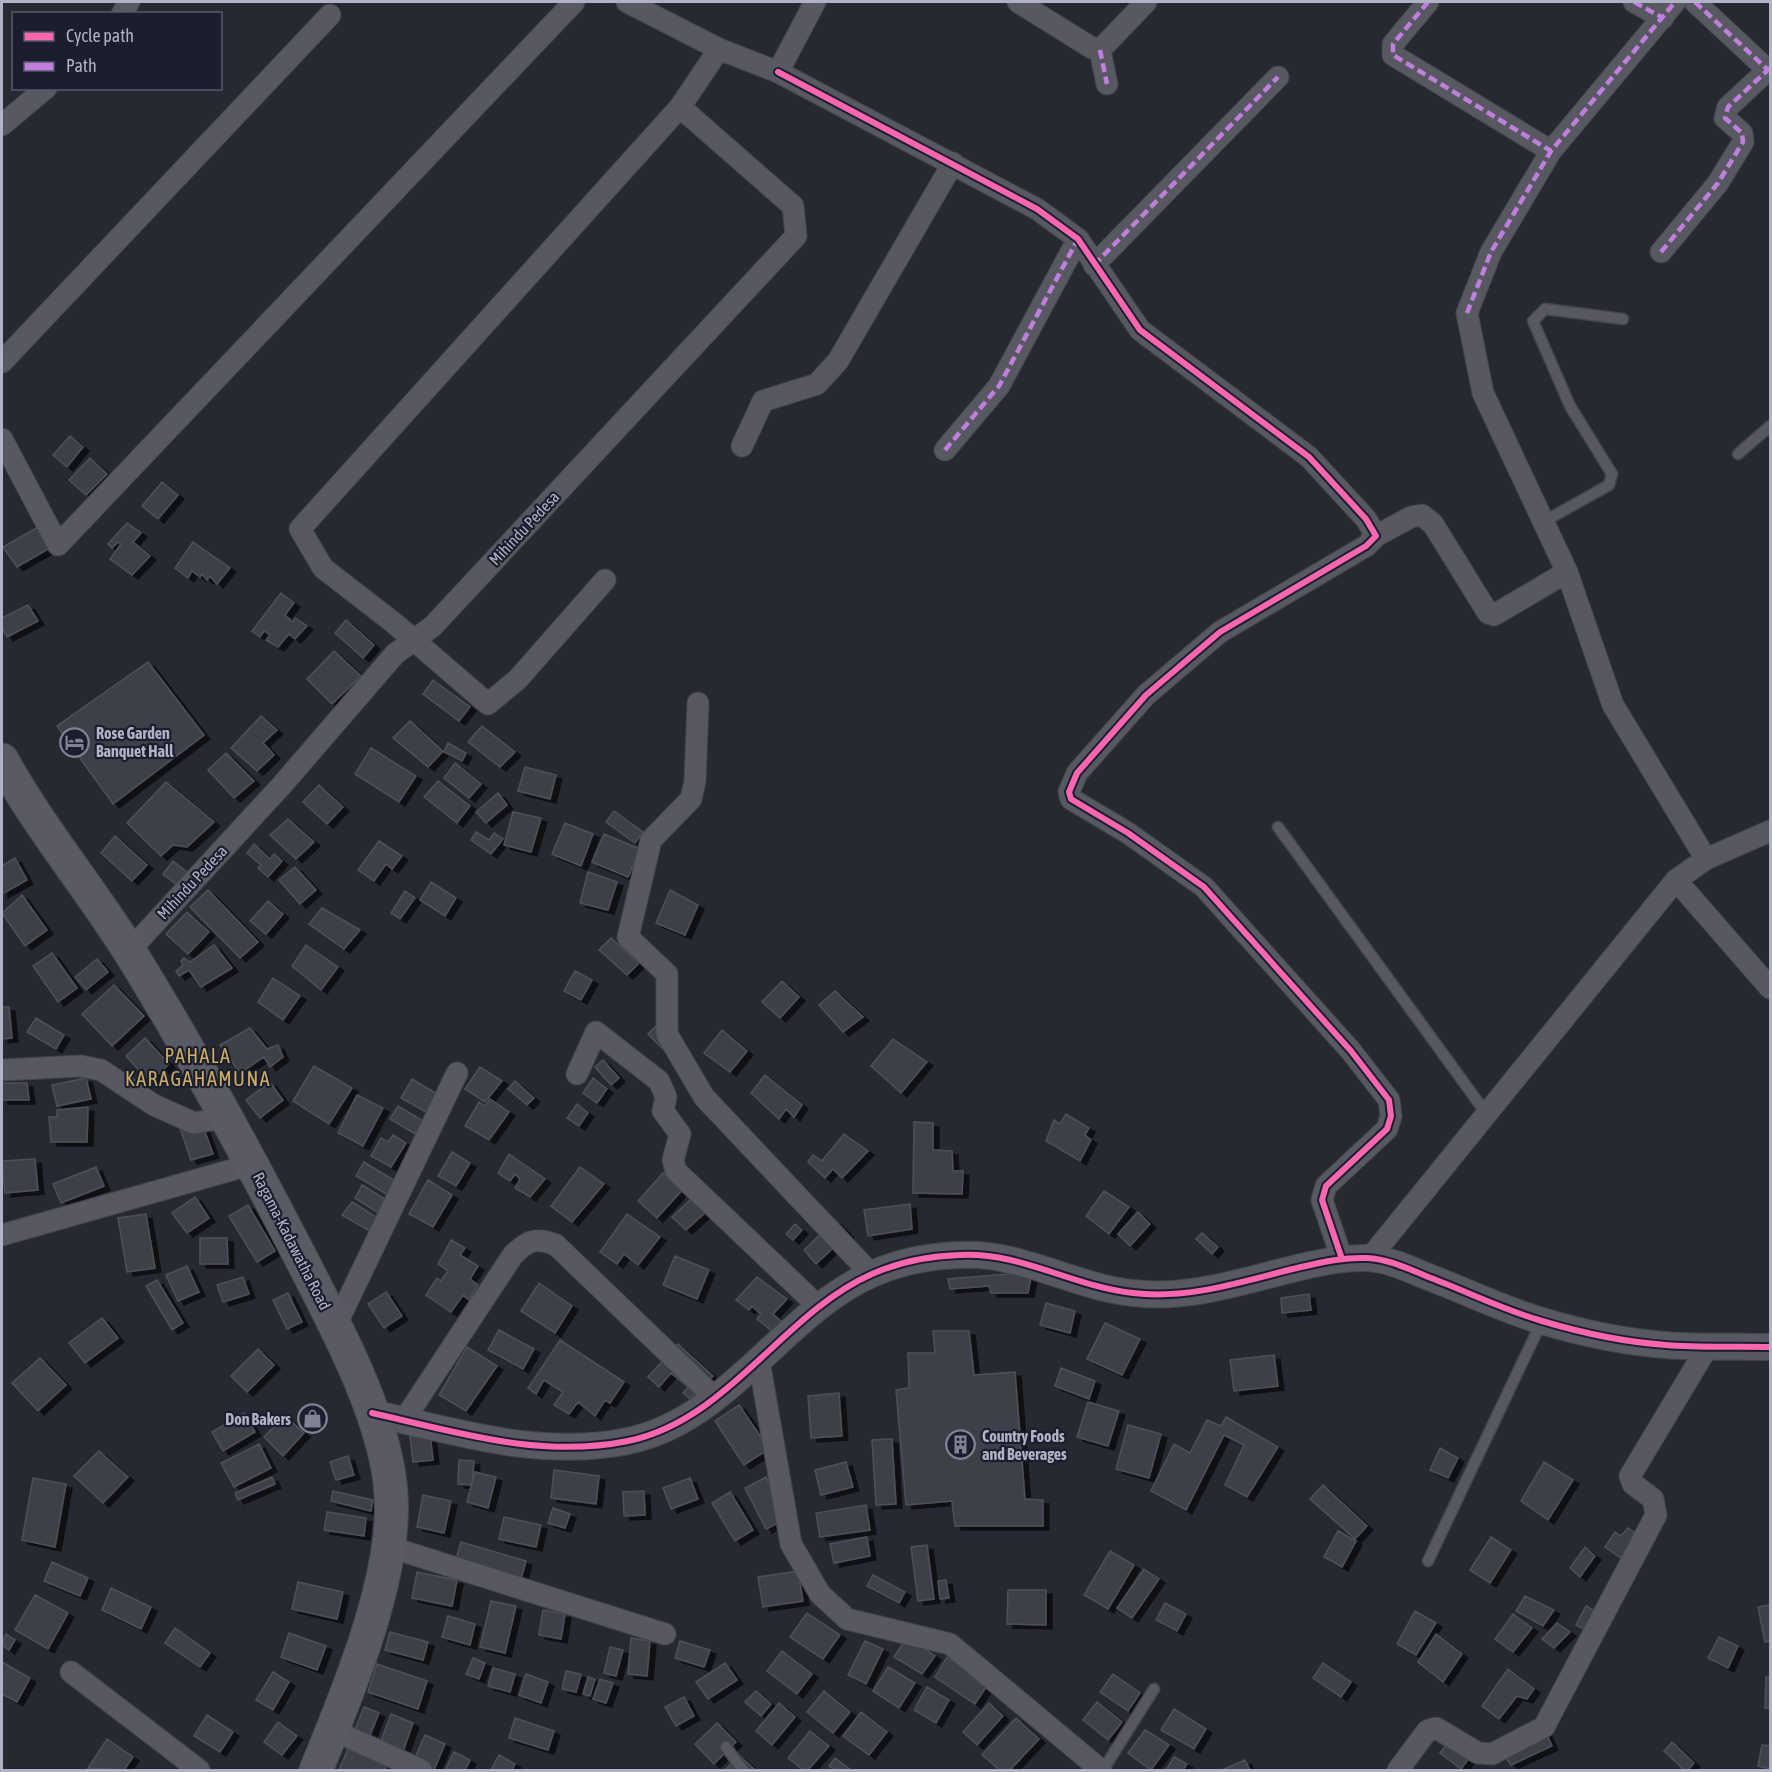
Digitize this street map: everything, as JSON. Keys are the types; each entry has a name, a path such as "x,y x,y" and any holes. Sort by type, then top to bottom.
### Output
{"main road":[{"name":"Ragama-Kadawatha Road","path":"4,771 129,951 228,1117 336,1325 372,1413 385,1456 392,1493 390,1547 364,1643 316,1770"}],"street":[{"path":"2,440 58,545 574,2"},
{"path":"627,2 719,49 778,72 1037,209 1078,239 1140,330 1309,457 1365,519 1376,536"},
{"path":"778,72 814,2"},
{"path":"1018,2 1091,45 1107,84"},
{"path":"1091,45 1146,2"},
{"path":"1428,2 1393,44 1393,55 1551,151"},
{"path":"1634,2 1669,10 1551,151 1491,252 1467,313 1483,393 1567,572 1613,705 1706,859"},
{"path":"1661,252 1718,183 1743,142 1742,134 1725,118 1728,107 1769,69 1695,2"},
{"path":"2,362 330,15"},
{"path":"605,580 518,679 488,704 414,640 323,568 300,529 680,107 719,49"},
{"path":"1094,265 1278,77"},
{"path":"2,125 44,90"},
{"name":"Mihindu Pedesa","path":"129,951 282,785 395,654 433,626 796,236 793,206 680,107"},
{"path":"742,446 763,401 817,384 838,361 953,163"},
{"path":"945,450 999,386 1078,239"},
{"path":"1342,1259 1322,1200 1326,1186 1387,1129 1391,1116 1389,1100 1351,1051 1204,887 1128,833 1071,799 1069,792 1077,773 1146,695 1220,632 1411,517 1422,515 1433,524 1488,612 1494,615 1567,572"},
{"path":"698,703 695,781 691,799 651,840 628,937 667,974 667,1034 704,1097 871,1274"},
{"path":"1370,1258 1676,880 1706,859 1770,831"},
{"path":"1676,880 1770,988"},
{"path":"577,1074 596,1032 659,1081 666,1096 663,1111 680,1134 673,1160 676,1171 820,1308"},
{"path":"2,1070 81,1066 101,1070 154,1106 194,1123 228,1117"},
{"path":"336,1325 457,1074"},
{"path":"2,1235 253,1164"},
{"path":"404,1420 513,1255 526,1243 540,1238 556,1245 715,1398"},
{"path":"372,1413 449,1432 528,1447 593,1446 631,1440 687,1417 715,1398 820,1308 871,1274 926,1258 963,1254 1022,1263 1101,1289 1136,1294 1172,1294 1209,1290 1342,1259 1370,1258 1400,1265 1542,1321 1580,1331 1665,1345 1770,1347"},
{"path":"1398,1770 1427,1731 1436,1728 1478,1753 1492,1754 1544,1727 1656,1515 1653,1499 1632,1484 1630,1476 1708,1346"},
{"path":"759,1361 792,1544 820,1594 847,1619 950,1644 1102,1770"},
{"path":"390,1547 665,1634"},
{"path":"71,1672 199,1770"},
{"path":"333,1730 421,1770"}],"lane":[{"path":"1543,522 1609,484 1612,474 1570,406 1533,321 1545,309 1623,319"},
{"path":"1738,454 1770,426"},
{"path":"1278,827 1486,1113"},
{"path":"1428,1561 1542,1321"},
{"path":"1102,1770 1154,1689"},
{"path":"726,1747 743,1770"}],"building":[{"path":"70,436 83,447 67,467 53,455"},
{"path":"90,458 107,474 86,495 69,480"},
{"path":"162,482 178,495 158,519 142,506"},
{"path":"127,523 141,533 133,542 150,556 132,575 110,559 121,544 118,542 112,548 108,544"},
{"path":"38,527 50,548 17,567 3,547"},
{"path":"193,542 230,568 217,584 210,576 207,580 202,574 200,577 192,571 188,578 175,568"},
{"path":"281,593 294,603 285,615 293,622 295,618 307,626 295,639 289,634 278,647 266,640 270,635 264,631 260,637 252,631"},
{"path":"28,605 38,621 7,637 2,627 2,618"},
{"path":"346,620 374,645 363,658 335,633"},
{"path":"334,651 361,676 332,704 307,679"},
{"path":"148,662 204,735 113,804 57,726"},
{"path":"433,680 470,707 459,721 423,694"},
{"path":"261,716 277,730 263,743 274,755 257,771 231,748"},
{"path":"410,721 443,751 428,767 393,738"},
{"path":"482,726 515,752 500,767 468,742"},
{"path":"448,743 466,753 462,761 444,752"},
{"path":"371,748 416,776 399,802 355,774"},
{"path":"226,753 254,781 234,798 208,770"},
{"path":"455,763 481,784 469,798 444,778"},
{"path":"525,767 556,775 550,799 518,791"},
{"path":"438,781 470,806 457,823 424,797"},
{"path":"166,782 214,822 187,847 173,845 161,856 127,823"},
{"path":"319,785 343,807 327,824 303,802"},
{"path":"498,793 507,805 486,823 476,812"},
{"path":"614,811 643,832 635,843 606,822"},
{"path":"513,812 541,818 531,852 504,845"},
{"path":"288,819 314,842 296,859 270,835"},
{"path":"565,823 593,834 581,866 552,854"},
{"path":"476,832 489,840 494,833 503,839 491,854 471,840"},
{"path":"604,834 640,849 628,877 592,862"},
{"path":"115,836 147,865 132,881 101,853"},
{"path":"379,841 402,856 392,869 386,864 374,881 358,870"},
{"path":"254,844 270,859 274,854 282,861 268,877 258,868 261,865 247,853"},
{"path":"15,858 27,880 2,894 2,866"},
{"path":"173,861 187,872 177,885 163,874"},
{"path":"295,867 316,890 300,904 279,880"},
{"path":"588,872 617,882 608,910 580,903"},
{"path":"431,882 456,898 445,916 420,900"},
{"path":"208,890 258,942 240,958 190,907"},
{"path":"670,890 698,905 685,935 656,923"},
{"path":"405,891 415,898 400,919 391,913"},
{"path":"22,895 47,930 25,946 2,913"},
{"path":"268,901 283,914 266,934 250,921"},
{"path":"322,908 360,930 344,949 309,924"},
{"path":"187,912 209,932 188,954 166,934"},
{"path":"611,938 639,963 627,975 599,950"},
{"path":"214,945 232,968 201,987 189,970 179,976 176,971 183,965 181,961 184,958 190,962"},
{"path":"306,945 338,967 321,990 292,966"},
{"path":"52,953 77,988 58,1002 33,966"},
{"path":"97,959 108,972 86,990 75,977"},
{"path":"575,971 592,980 581,1000 564,991"},
{"path":"273,978 300,996 283,1020 258,1002"},
{"path":"782,981 799,997 780,1018 762,1002"},
{"path":"114,985 144,1016 112,1046 82,1014"},
{"path":"835,991 863,1017 843,1032 819,1005"},
{"path":"2,1007 9,1007 12,1038 2,1039"},
{"path":"36,1018 64,1035 56,1049 27,1032"},
{"path":"658,1024 670,1056 648,1034"},
{"path":"250,1028 267,1049 278,1045 283,1057 270,1067 264,1057 240,1073 220,1045"},
{"path":"722,1030 747,1051 730,1072 704,1053"},
{"path":"145,1038 169,1064 150,1082 126,1056"},
{"path":"893,1039 927,1062 901,1093 871,1066"},
{"path":"603,1060 619,1078 611,1085 595,1067"},
{"path":"314,1066 352,1088 329,1124 293,1101"},
{"path":"480,1067 502,1081 485,1102 465,1089"},
{"path":"765,1075 802,1105 794,1117 786,1109 779,1119 751,1093"},
{"path":"86,1078 91,1099 57,1106 52,1085"},
{"path":"593,1078 607,1089 597,1103 583,1093"},
{"path":"412,1079 439,1095 429,1114 401,1098"},
{"path":"515,1081 534,1098 527,1105 508,1089"},
{"path":"270,1082 283,1100 260,1118 246,1100"},
{"path":"2,1083 27,1083 29,1100 2,1100"},
{"path":"357,1095 383,1108 363,1146 338,1133"},
{"path":"490,1099 509,1112 489,1140 465,1126 479,1102 485,1106"},
{"path":"577,1104 588,1113 579,1126 567,1118"},
{"path":"398,1106 423,1121 415,1134 390,1119"},
{"path":"88,1107 87,1142 51,1142 49,1117 57,1117 57,1110"},
{"path":"1066,1114 1089,1128 1085,1135 1091,1140 1080,1161 1046,1141 1054,1120 1060,1124"},
{"path":"200,1118 213,1154 191,1160 179,1125"},
{"path":"914,1122 933,1123 933,1150 952,1151 953,1171 963,1171 962,1194 913,1193"},
{"path":"844,1134 868,1151 842,1178 833,1169 825,1178 808,1162 813,1155 822,1161"},
{"path":"393,1135 406,1143 391,1167 371,1156 381,1138 388,1142"},
{"path":"452,1152 470,1163 456,1186 438,1176"},
{"path":"509,1154 545,1179 530,1197 515,1188 520,1179 515,1174 510,1181 498,1173"},
{"path":"35,1159 38,1190 5,1193 2,1161"},
{"path":"364,1162 397,1182 388,1195 356,1176"},
{"path":"96,1167 104,1186 61,1203 53,1184"},
{"path":"580,1167 604,1184 572,1222 551,1206"},
{"path":"663,1173 684,1188 657,1218 638,1201"},
{"path":"428,1180 452,1195 433,1227 409,1214"},
{"path":"362,1185 391,1203 383,1216 355,1198"},
{"path":"1104,1191 1129,1207 1109,1234 1086,1216"},
{"path":"195,1197 209,1218 187,1233 172,1213"},
{"path":"693,1197 706,1212 686,1230 672,1217"},
{"path":"352,1202 381,1220 373,1233 342,1215"},
{"path":"910,1204 912,1229 868,1236 864,1210"},
{"path":"248,1205 275,1251 257,1262 229,1216"},
{"path":"1138,1212 1150,1224 1130,1246 1118,1234"},
{"path":"146,1214 155,1268 127,1272 118,1218"},
{"path":"627,1214 660,1237 638,1265 624,1254 617,1264 600,1252"},
{"path":"835,1220 848,1234 816,1264 804,1250"},
{"path":"795,1224 802,1230 793,1240 786,1234"},
{"path":"1202,1233 1218,1247 1212,1254 1196,1239"},
{"path":"200,1238 227,1238 228,1264 200,1264"},
{"path":"451,1240 465,1248 460,1255 478,1266 470,1279 478,1285 469,1300 463,1295 451,1312 426,1295 437,1278 441,1281 448,1271 438,1264"},
{"path":"675,1256 709,1270 697,1299 663,1285"},
{"path":"187,1266 199,1292 178,1301 166,1275"},
{"path":"1032,1272 1028,1293 991,1293 989,1286 950,1289 948,1279"},
{"path":"243,1277 249,1294 223,1302 217,1285"},
{"path":"757,1277 787,1299 773,1314 782,1322 773,1332 757,1319 761,1314 752,1306 749,1310 736,1300"},
{"path":"157,1280 183,1323 172,1330 146,1286"},
{"path":"539,1283 572,1306 555,1333 521,1311"},
{"path":"386,1292 402,1316 384,1328 368,1304"},
{"path":"288,1293 302,1322 287,1329 273,1300"},
{"path":"1309,1294 1311,1310 1282,1313 1281,1298"},
{"path":"1046,1303 1075,1311 1070,1333 1040,1325"},
{"path":"102,1318 118,1338 85,1363 69,1343"},
{"path":"1105,1323 1140,1339 1122,1375 1087,1359"},
{"path":"499,1330 534,1349 523,1369 488,1350"},
{"name":"Country Foods and Beverages","path":"933,1331 969,1331 974,1375 1015,1372 1025,1499 1043,1500 1043,1526 955,1526 952,1501 906,1505 896,1390 909,1388 908,1353 935,1353"},
{"path":"560,1340 624,1382 610,1403 605,1400 595,1416 578,1402 569,1414 554,1405 563,1392 544,1380 536,1394 528,1388"},
{"path":"678,1344 713,1376 690,1399 683,1393 688,1387 671,1373 659,1387 648,1377"},
{"path":"467,1347 497,1366 466,1411 439,1395"},
{"path":"258,1349 274,1365 247,1392 231,1376"},
{"path":"1274,1355 1278,1386 1234,1391 1230,1360"},
{"path":"40,1358 66,1385 38,1411 12,1383"},
{"path":"1061,1368 1095,1381 1089,1399 1055,1386"},
{"path":"839,1393 842,1436 811,1438 808,1396"},
{"path":"1088,1402 1119,1411 1108,1446 1077,1437"},
{"path":"739,1405 769,1449 744,1465 715,1421"},
{"path":"244,1413 255,1432 223,1451 212,1432"},
{"path":"285,1415 304,1433 283,1456 264,1437"},
{"path":"1226,1417 1278,1447 1247,1497 1225,1485 1244,1445 1224,1435 1186,1510 1151,1491 1174,1444 1190,1453 1207,1420 1221,1426"},
{"path":"1128,1425 1161,1434 1149,1478 1116,1469"},
{"path":"430,1434 433,1460 413,1462 410,1436"},
{"path":"892,1439 896,1504 876,1505 872,1440"},
{"path":"259,1444 271,1468 234,1487 221,1463"},
{"path":"1440,1448 1458,1458 1448,1478 1430,1470"},
{"path":"99,1451 128,1477 103,1503 74,1476"},
{"path":"348,1456 354,1475 336,1480 330,1462"},
{"path":"459,1460 474,1461 472,1485 458,1484"},
{"path":"846,1462 853,1487 821,1495 815,1470"},
{"path":"1544,1462 1573,1480 1548,1520 1521,1501"},
{"path":"554,1470 599,1476 596,1504 551,1498"},
{"path":"475,1472 496,1477 488,1508 467,1502"},
{"path":"272,1477 275,1484 238,1500 235,1493"},
{"path":"766,1477 788,1518 766,1529 745,1488"},
{"path":"33,1478 66,1484 55,1547 22,1540"},
{"path":"690,1478 698,1499 671,1509 663,1488"},
{"path":"1323,1485 1367,1526 1355,1539 1310,1499"},
{"path":"333,1491 373,1500 371,1511 331,1501"},
{"path":"644,1491 645,1515 624,1516 623,1492"},
{"path":"730,1492 753,1530 735,1541 712,1503"},
{"path":"423,1495 451,1501 444,1533 417,1527"},
{"path":"866,1505 870,1530 820,1537 816,1513"},
{"path":"553,1508 570,1514 565,1528 548,1523"},
{"path":"327,1512 366,1518 364,1536 324,1530"},
{"path":"504,1517 541,1525 536,1547 499,1539"},
{"path":"1628,1528 1638,1535 1621,1558 1605,1547 1615,1532 1621,1536"},
{"path":"1338,1531 1356,1541 1342,1567 1324,1557"},
{"path":"867,1537 870,1556 834,1563 830,1544"},
{"path":"1491,1537 1511,1550 1490,1583 1470,1570"},
{"path":"461,1542 526,1561 521,1579 456,1559"},
{"path":"927,1545 934,1599 918,1601 911,1547"},
{"path":"1585,1547 1595,1556 1580,1577 1570,1568"},
{"path":"1110,1551 1134,1565 1108,1609 1084,1595"},
{"path":"52,1562 88,1578 80,1596 44,1581"},
{"path":"1144,1569 1159,1579 1132,1618 1117,1608"},
{"path":"798,1571 803,1601 763,1607 758,1577"},
{"path":"417,1572 457,1580 452,1606 412,1598"},
{"path":"873,1575 905,1592 899,1603 867,1586"},
{"path":"946,1580 949,1598 940,1599 938,1581"},
{"path":"298,1582 343,1592 337,1619 292,1609"},
{"path":"111,1588 151,1607 141,1629 102,1610"},
{"path":"1008,1590 1046,1590 1046,1625 1007,1624"},
{"path":"35,1595 68,1613 48,1649 15,1630"},
{"path":"1525,1596 1554,1610 1543,1626 1516,1611"},
{"path":"491,1601 516,1606 505,1653 480,1647"},
{"path":"1165,1603 1186,1614 1177,1631 1156,1620"},
{"path":"1770,1605 1770,1641 1765,1642 1758,1607"},
{"path":"1586,1606 1600,1614 1589,1632 1576,1625"},
{"path":"543,1610 565,1614 561,1639 539,1635"},
{"path":"1415,1611 1436,1623 1416,1655 1397,1644"},
{"path":"807,1613 840,1635 823,1659 790,1637"},
{"path":"1513,1614 1532,1628 1513,1652 1495,1639"},
{"path":"448,1616 475,1624 470,1645 442,1637"},
{"path":"1557,1623 1570,1632 1554,1648 1542,1639"},
{"path":"175,1628 210,1653 200,1667 165,1643"},
{"path":"390,1632 428,1642 423,1660 385,1650"},
{"path":"289,1633 326,1646 317,1670 281,1657"},
{"path":"6,1634 15,1640 9,1650 2,1645"},
{"path":"1436,1634 1462,1654 1443,1682 1418,1662"},
{"path":"907,1637 935,1656 922,1674 894,1657"},
{"path":"1719,1637 1738,1646 1728,1668 1708,1658"},
{"path":"631,1638 650,1641 647,1676 628,1674"},
{"path":"680,1641 710,1650 704,1667 675,1658"},
{"path":"865,1641 883,1649 866,1684 848,1675"},
{"path":"610,1647 623,1650 616,1676 604,1673"},
{"path":"782,1651 812,1674 797,1694 767,1671"},
{"path":"947,1657 988,1684 975,1704 935,1677"},
{"path":"473,1658 485,1663 479,1679 466,1674"},
{"path":"2,1662 30,1678 17,1702 2,1694"},
{"path":"725,1663 737,1680 708,1699 696,1682"},
{"path":"1323,1663 1351,1682 1341,1697 1313,1678"},
{"path":"377,1664 427,1681 418,1709 368,1692"},
{"path":"888,1667 915,1683 899,1708 873,1691"},
{"path":"493,1668 515,1674 510,1692 488,1686"},
{"path":"1508,1669 1534,1689 1527,1699 1517,1696 1499,1719 1482,1706"},
{"path":"566,1671 581,1674 576,1692 562,1689"},
{"path":"273,1672 289,1682 273,1710 256,1700"},
{"path":"526,1674 548,1682 541,1703 519,1695"},
{"path":"1113,1674 1140,1693 1128,1711 1100,1692"},
{"path":"588,1677 595,1679 590,1696 583,1694"},
{"path":"1766,1677 1770,1677 1770,1708 1765,1708"},
{"path":"600,1679 613,1683 606,1703 593,1699"},
{"path":"927,1687 949,1700 936,1723 914,1710"},
{"path":"756,1691 771,1704 761,1716 745,1702"},
{"path":"824,1691 850,1712 833,1733 807,1712"},
{"path":"684,1697 694,1716 676,1726 665,1707"},
{"path":"1097,1702 1122,1722 1108,1740 1083,1720"},
{"path":"779,1703 795,1717 772,1745 756,1731"},
{"path":"989,1703 1003,1716 977,1745 963,1732"},
{"path":"364,1707 379,1713 369,1738 354,1732"},
{"path":"1174,1709 1206,1729 1194,1749 1161,1730"},
{"path":"861,1712 887,1732 869,1755 843,1736"},
{"path":"391,1714 413,1723 400,1760 377,1751"},
{"path":"207,1715 233,1732 220,1752 194,1736"},
{"path":"515,1718 554,1731 548,1750 509,1738"},
{"path":"1016,1718 1039,1739 1010,1770 1000,1770 982,1755"},
{"path":"278,1722 297,1736 282,1755 264,1742"},
{"path":"717,1723 736,1742 714,1764 695,1744"},
{"path":"1145,1730 1169,1745 1151,1770 1128,1753"},
{"path":"810,1731 829,1746 808,1770 803,1770 788,1758"},
{"path":"1545,1731 1552,1746 1511,1765 1502,1752"},
{"path":"425,1735 445,1744 434,1770 410,1769"},
{"path":"1452,1737 1473,1753 1461,1769 1440,1753"},
{"path":"107,1739 133,1757 124,1770 88,1768"},
{"path":"1672,1742 1694,1763 1688,1770 1684,1770 1664,1751"},
{"path":"1762,1745 1770,1746 1770,1769 1758,1766"},
{"path":"348,1749 387,1765 385,1770 339,1770"},
{"path":"454,1752 470,1760 465,1770 445,1770"},
{"path":"499,1755 515,1764 512,1770 491,1770"},
{"path":"739,1755 755,1770 725,1770"},
{"path":"1174,1757 1187,1764 1183,1770 1166,1770"},
{"path":"835,1758 851,1770 835,1770 829,1766"},
{"path":"1245,1760 1250,1770 1222,1770"}],"marked path":[{"path":"1428,2 1393,44 1393,55 1551,151"},
{"path":"1634,2 1663,18"},
{"path":"1467,313 1491,252 1551,151 1675,2"},
{"path":"1695,2 1768,70"},
{"path":"1100,50 1107,84"},
{"path":"1661,252 1718,183 1743,142 1742,133 1725,118 1728,107 1770,68"},
{"path":"1094,265 1278,77"},
{"path":"945,450 999,386 1078,239"}],"cycle path":[{"path":"778,72 1037,209 1078,239 1140,330 1309,457 1366,519 1376,536 1366,546 1220,632 1146,695 1077,773 1069,792 1071,799 1128,833 1204,887 1351,1051 1389,1100 1391,1116 1387,1129 1326,1186 1322,1200 1342,1259"},
{"path":"372,1413 467,1435 531,1445 595,1446 628,1441 664,1429 696,1412 726,1389 811,1314 840,1292 872,1274 926,1258 959,1255 1003,1258 1089,1284 1133,1293 1154,1294 1176,1294 1218,1288 1334,1260 1375,1259 1400,1265 1528,1317 1588,1333 1666,1345 1770,1347"}],"place":[{"name":"Rose Garden Banquet Hall","path":"75,742"},
{"name":"Don Bakers","path":"312,1419"},
{"name":"Country Foods and Beverages","path":"961,1445"}],"district":[{"name":"PAHALA KARAGAHAMUNA","path":"198,1066"}]}
